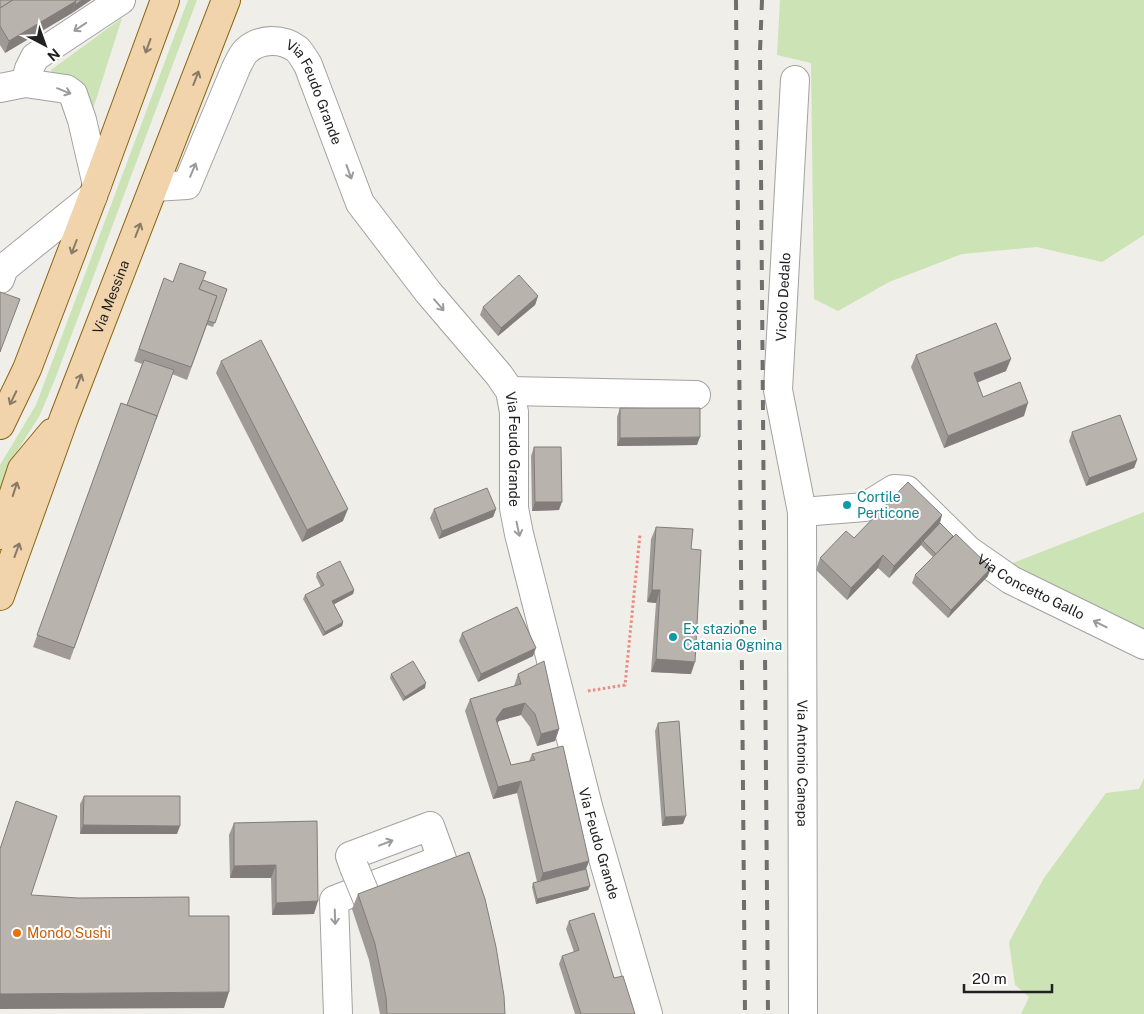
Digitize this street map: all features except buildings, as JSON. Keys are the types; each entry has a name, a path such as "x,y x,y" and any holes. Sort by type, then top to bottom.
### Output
{"main road":[{"path":"0,425 27,369 165,0"},
{"name":"Via Messina","path":"0,596 64,418 226,0"},
{"path":"0,535 22,469 64,418"}],"street":[{"path":"12,86 28,69 35,57 121,0"},
{"name":"Via Feudo Grande","path":"154,186 187,185 236,68 245,52 256,44 271,40 287,43 298,50 308,65 360,203 428,292 499,375 510,391 514,412 514,508 533,592 589,810 648,1014"},
{"name":"Vicolo Dedalo","path":"795,80 778,390 802,512"},
{"path":"2,272 95,190 82,120 73,94 66,89 12,86"},
{"path":"510,391 696,395"},
{"name":"Via Concetto Gallo","path":"802,512 865,506 894,489 907,490 968,550 1011,580 1144,645"},
{"name":"Via Antonio Canepa","path":"802,512 803,1014"},
{"path":"338,1014 334,900 442,859 430,826 350,856 354,866 369,903 378,930"}],"path":[{"path":"561,696 625,685 640,534"}],"green space":[{"path":"188,0 197,0 55,379 40,415 11,461 0,493 0,465 36,405"},
{"path":"780,0 1144,0 1144,235 1102,262 1037,247 962,254 889,282 838,311 814,299 811,63 777,55"},
{"path":"122,18 93,109 87,93 53,76 51,70"},
{"path":"1144,512 1144,633 1010,564"},
{"path":"1144,778 1144,1014 1021,1014 1029,997 1015,985 1009,942 1044,878 1106,793 1139,789"}],"railway":[{"path":"736,0 745,1014"},
{"path":"762,0 760,51 768,1014"}],"place":[{"name":"Cortile Perticone","path":"847,505"},
{"name":"Ex stazione Catania Ognina","path":"673,637"},
{"name":"Mondo Sushi","path":"17,933"}]}
